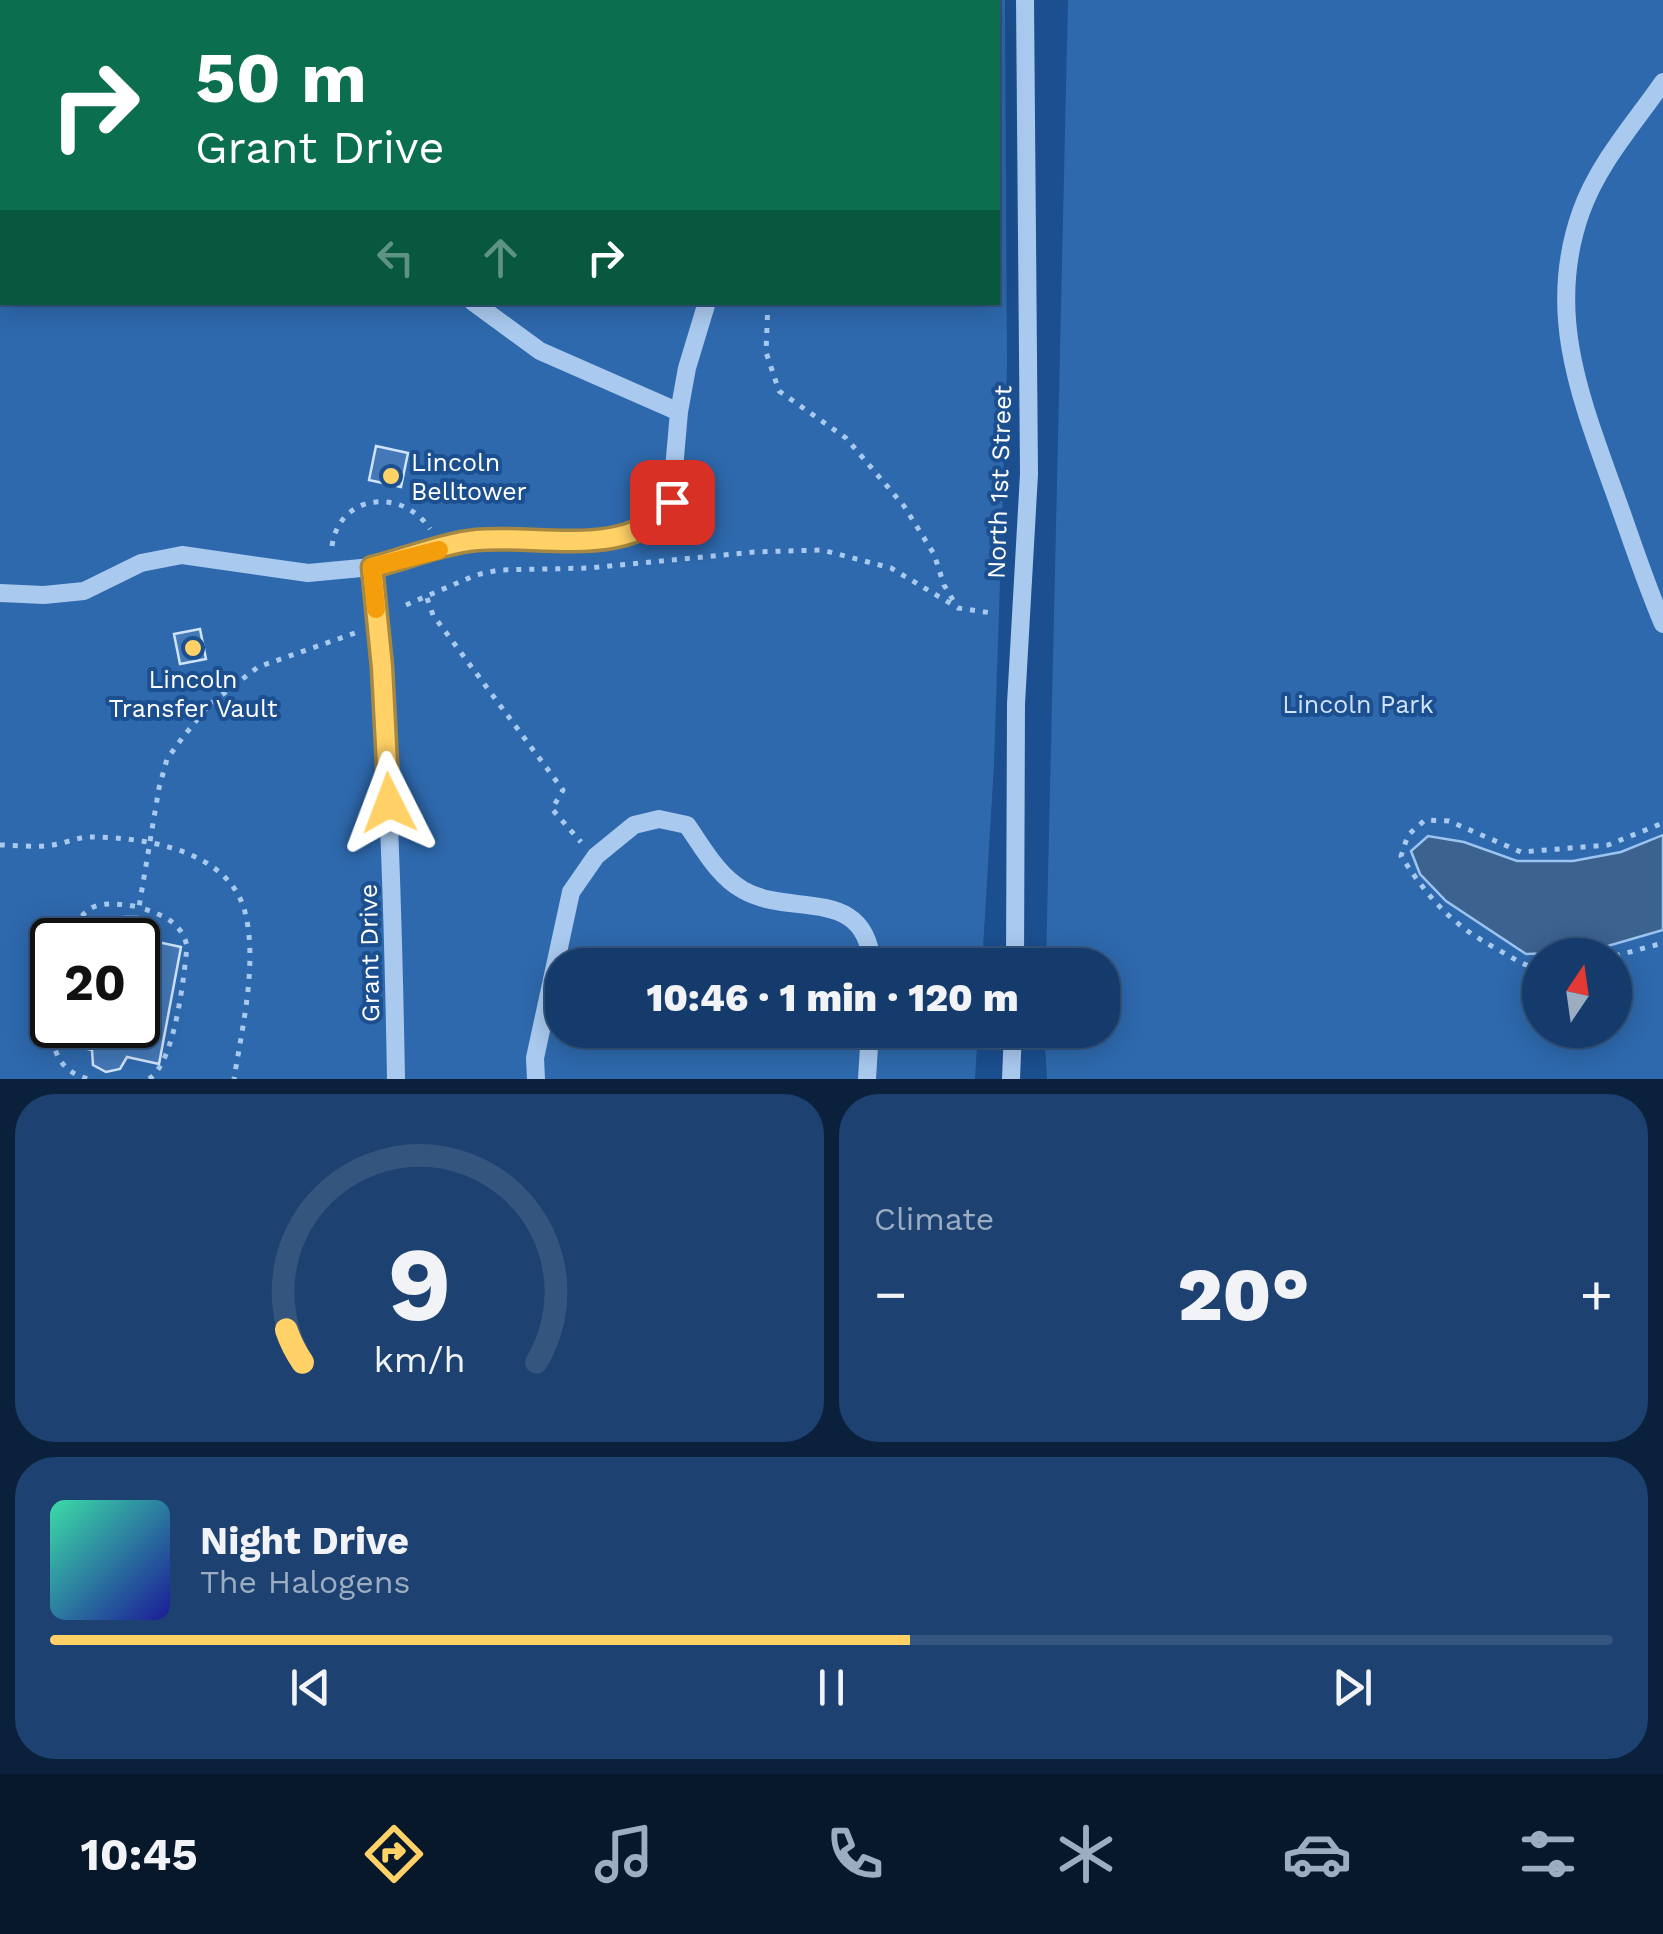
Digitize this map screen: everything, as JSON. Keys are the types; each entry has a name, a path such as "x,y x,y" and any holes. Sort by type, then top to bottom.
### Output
{"street":[{"name":"North 1st Street","path":"1014,948 1016,704 1029,474 1025,0"},
{"path":"1663,82 1606,159 1581,212 1569,266 1565,322 1576,382 1663,624"},
{"path":"476,305 540,350 680,412"},
{"path":"0,593 84,592 141,563 182,555 308,573 372,567 472,540 617,538 642,532 660,520 672,502 687,368 706,305"},
{"name":"Grant Drive","path":"372,567 382,667 392,871 396,1079"},
{"path":"560,948 572,892 596,856 634,825 659,820 687,825 725,877 745,892 846,914 860,927 871,948"},
{"path":"536,1079 545,1016"},
{"path":"867,1079 869,1048"},
{"path":"1011,1079 1012,1048"}],"path":[{"path":"768,305 766,352 779,391 846,438 904,506 934,554 944,586 958,608"},
{"path":"331,569 335,528 347,512 363,503 385,500 408,507 424,521 443,549"},
{"path":"406,606 476,575 499,570 590,568 754,552 822,550 891,568 958,608 992,613"},
{"path":"427,598 433,615 563,790 552,809 586,848"},
{"path":"139,907 148,842 167,759 209,704 258,666 358,632"},
{"path":"1522,963 1464,932 1427,896 1402,856 1408,834 1425,820 1449,821 1521,852 1546,851 1608,845 1663,823"},
{"path":"0,845 52,846 86,836 148,842 190,854 235,889 245,912 249,982 234,1079"},
{"path":"79,918 89,908 117,904 139,907 165,916 184,934 187,946 167,1052 154,1077 149,1079"},
{"path":"1632,951 1663,943"},
{"path":"53,1048 61,1064 89,1079"}],"green space":[{"path":"1000,0 1005,0 1007,366 994,764 983,948 545,948 545,1048 977,1048 975,1079 0,1079 0,305 1000,305"},
{"name":"Lincoln Park","path":"1068,0 1663,0 1663,1079 1047,1079 1045,1048 1120,1048 1120,948 1046,948"}],"shaded area":[{"path":"1663,835 1663,930 1632,939 1522,938 1522,951 1446,901 1420,874 1411,851 1428,836 1464,842 1517,861 1573,861 1621,852"}],"building":[{"path":"376,446 408,453 401,487 369,480"},
{"path":"200,629 206,659 180,664 174,634"},
{"path":"160,942 181,947 159,1064 127,1057 120,1069 106,1072 93,1065 92,1050 84,1048 160,1048"}],"slow traffic":[{"path":"376,609 372,567 439,550"}],"place":[{"name":"Lincoln Belltower","path":"391,476"},
{"name":"Lincoln Transfer Vault","path":"193,648"}],"route":[{"path":"389,803 372,567 472,540 617,538 642,532 660,520 672,502"}]}
